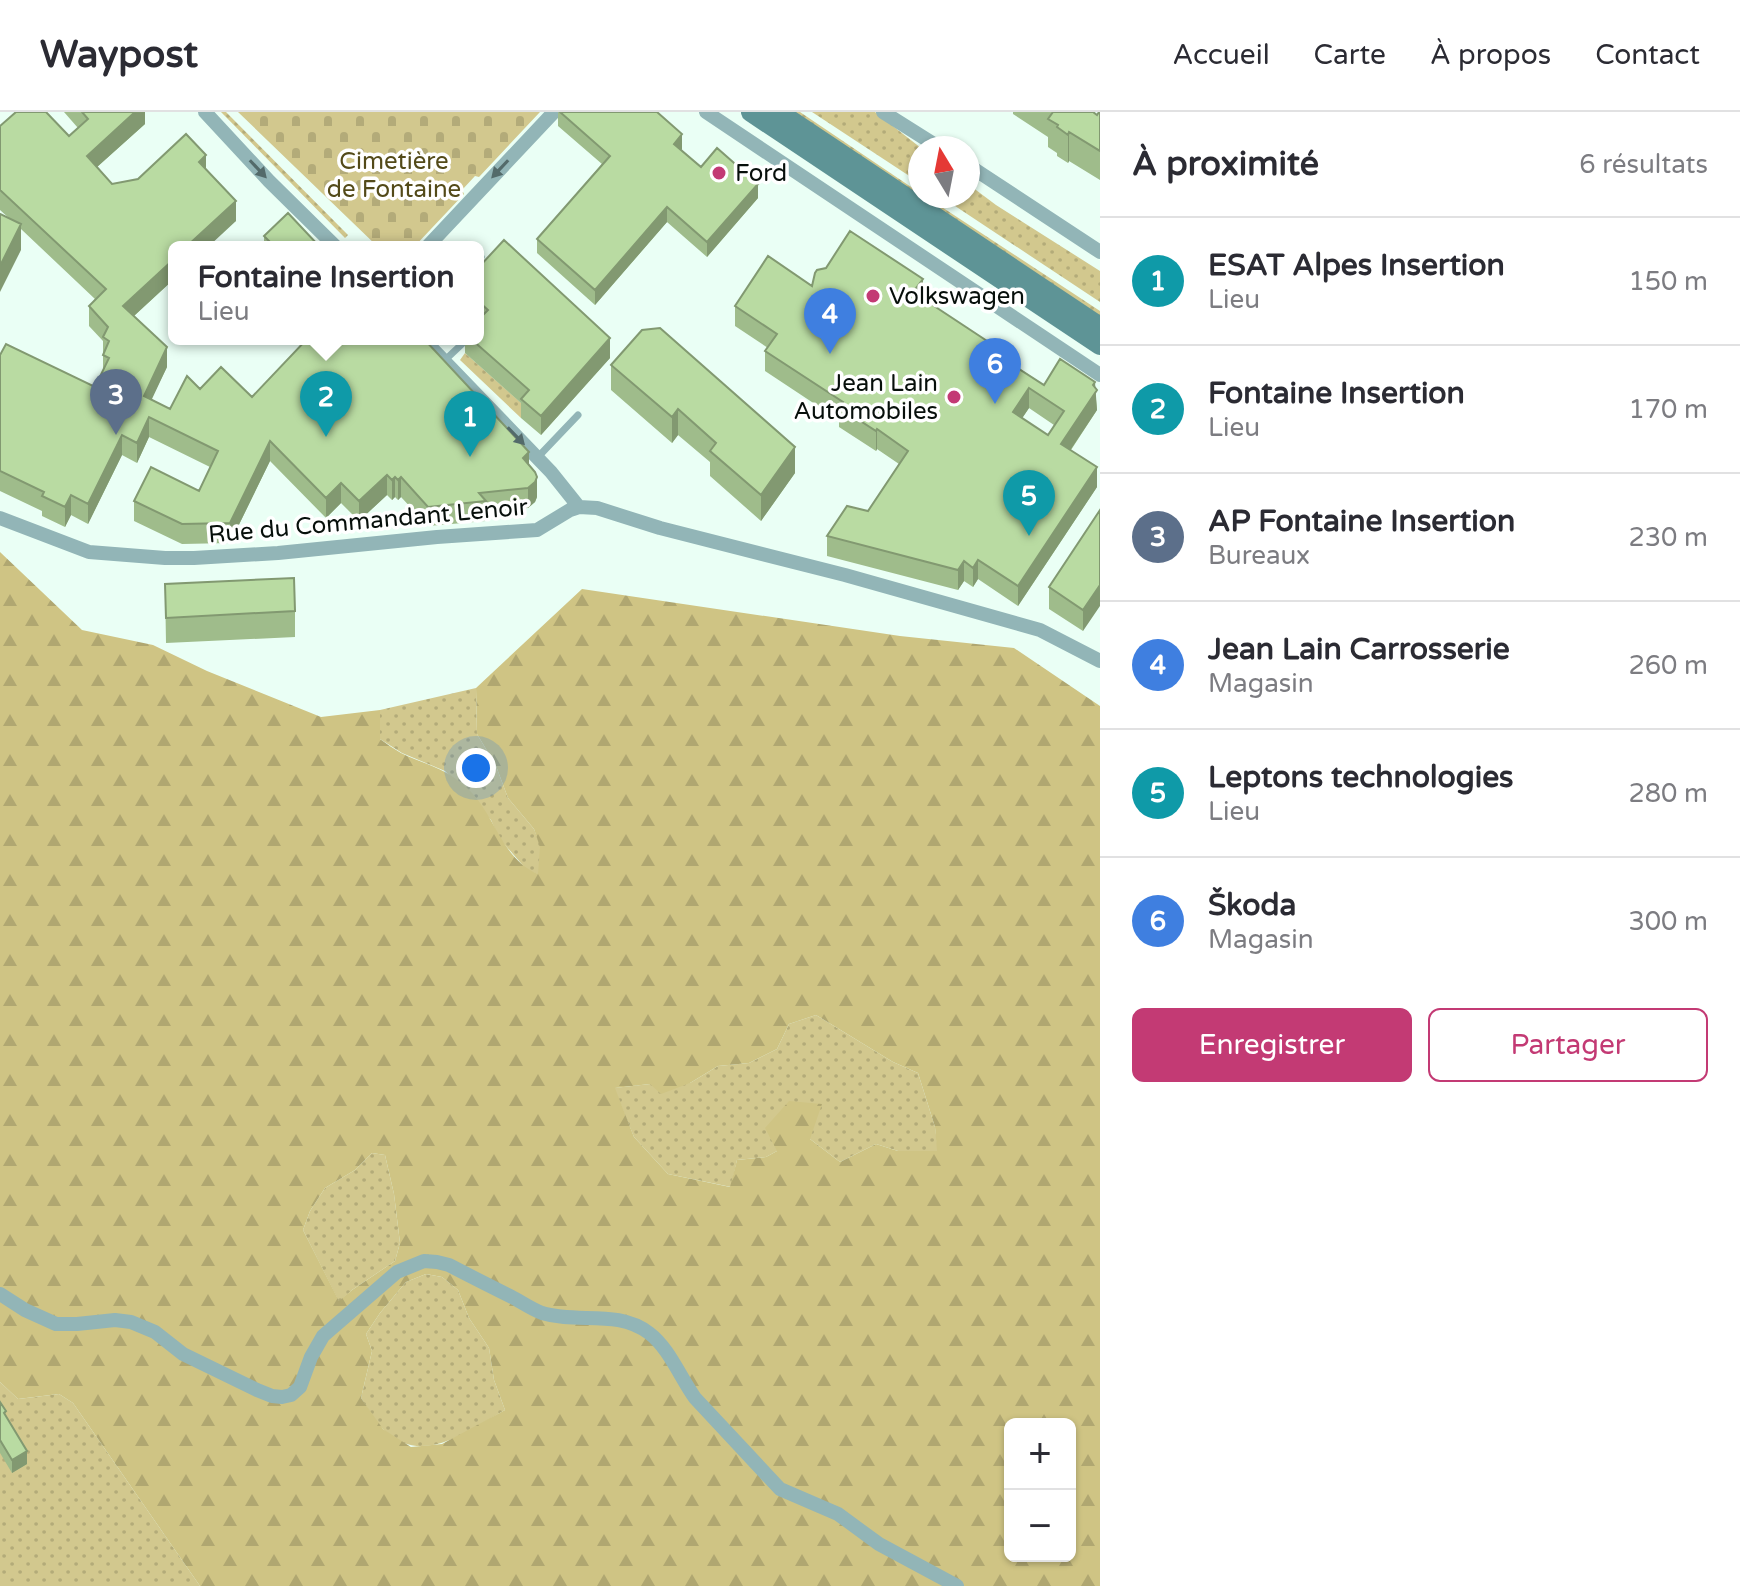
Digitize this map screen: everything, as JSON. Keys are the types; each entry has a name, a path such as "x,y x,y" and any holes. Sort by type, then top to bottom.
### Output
{"main road":[{"path":"751,112 1100,345"},
{"path":"778,112 1100,327"}],"street":[{"path":"205,112 330,241"},
{"path":"433,241 554,112"},
{"path":"706,112 1100,375"},
{"path":"883,112 921,136"},
{"path":"980,173 1100,252"},
{"path":"429,345 537,458 579,507 597,508 660,528 845,575 1040,630 1100,661"},
{"name":"Rue du Commandant Lenoir","path":"0,518 89,552 194,558 537,530 579,507"},
{"path":"0,1294 56,1324 115,1320 131,1322 155,1332 183,1354 257,1390 282,1397 291,1395 300,1387 323,1336 397,1272 424,1261 449,1265 542,1313 630,1322 648,1333 663,1346 695,1398 780,1489 838,1514 879,1544 957,1586"}],"lane":[{"path":"444,361 461,345"},
{"path":"537,458 578,415"}],"green space":[{"path":"221,112 226,112 348,235 345,238"},
{"name":"Cimetière de Fontaine","path":"238,112 540,112 479,177 475,176 462,190 464,194 420,241 372,241"},
{"path":"785,112 800,112 908,185 908,194"},
{"path":"812,112 875,112 908,138 908,175"},
{"path":"980,193 1100,271 1100,302 958,208 980,208"},
{"path":"930,208 943,208 1100,311 1100,321"},
{"path":"465,353 529,410 521,418 460,360"},
{"path":"0,552 82,630 153,645 207,671 321,717 380,710 380,739 401,753 459,781 477,798 515,858 538,874 540,847 534,829 508,798 496,766 477,734 476,688 582,589 900,636 1014,648 1100,706 1100,1586 200,1586 73,1403 59,1394 18,1399 0,1382","holes":["816,1015 893,1062 918,1073 935,1127 937,1151 898,1151 876,1144 840,1162 810,1139 822,1104 789,1101 765,1128 777,1151 766,1157 737,1160 730,1187 668,1174 634,1137 615,1088 650,1084 661,1094 690,1083 718,1066 749,1063 777,1049 789,1024","372,1153 385,1155 400,1243 395,1261 339,1301 303,1230 310,1211 325,1188 355,1170","426,1274 442,1277 458,1290 469,1318 489,1348 494,1380 505,1410 442,1444 411,1447 383,1429 361,1398 372,1351 366,1334 406,1282"]},
{"path":"476,688 477,734 496,766 508,798 534,829 541,847 539,875 526,869 499,838 491,820 445,771 402,753 380,739 380,710"},
{"path":"816,1015 893,1062 918,1073 935,1127 938,1151 898,1151 876,1144 840,1162 810,1139 766,1157 737,1160 731,1187 668,1174 634,1137 614,1088 690,1083 718,1066 749,1063 777,1049 789,1024"},
{"path":"372,1153 385,1155 400,1243 395,1261 339,1302 303,1230 310,1211 325,1188 355,1170"},
{"path":"426,1274 442,1277 458,1290 469,1318 489,1348 494,1380 505,1410 460,1436 429,1446 398,1440 383,1429 361,1398 372,1351 366,1334 406,1282"},
{"path":"0,1382 18,1399 59,1394 73,1403 200,1586 0,1586"}],"building":[{"path":"16,112 46,112 69,136 88,119 82,112 135,112 87,156 112,184 138,179 186,134 206,155 199,162 236,201 193,241 168,241 168,265 123,306 167,347 144,396 170,409 187,376 200,389 221,367 252,397 301,345 430,345 529,452 523,458 535,472 535,482 528,488 479,493 486,501 428,507 401,477 392,480 387,475 359,501 341,483 326,498 270,441 230,523 182,524 134,501 151,467 199,491 218,451 149,417 137,443 122,435 88,504 71,495 65,507 42,496 44,492 0,471 0,355 6,344 95,387 109,358 103,355 109,341 103,337 108,327 89,306 106,289 0,190 0,126"},
{"path":"560,112 657,112 682,134 674,144 701,167 717,148 758,184 707,242 667,207 595,290 537,239 610,156"},
{"path":"1053,112 1093,112 1097,115 1099,112 1100,151 1057,127 1048,119"},
{"path":"288,213 314,241 269,241 264,236"},
{"path":"0,214 21,224 0,266"},
{"path":"850,231 923,279 913,292 1019,362 1016,367 1044,385 1060,359 1095,382 1093,385 1097,390 1061,444 1097,467 1018,586 978,560 973,568 964,561 958,570 827,536 847,506 868,511 908,451 839,407 843,402 765,351 777,334 735,306 768,256 812,286 817,270 826,268","holes":["1029,388 1064,411 1048,435 1013,412"]},
{"path":"504,240 610,338 541,416 521,399 529,390 478,345 484,345 484,314 488,310 484,306 484,262"},
{"path":"660,328 795,447 761,495 710,451 716,443 678,409 672,417 611,365 642,330"},
{"path":"1100,510 1100,585 1083,610 1049,587"},
{"path":"294,578 295,611 166,618 165,584"},
{"path":"0,1402 27,1451 12,1460 0,1440"}],"place":[{"name":"Ford","path":"719,173"},
{"name":"Volkswagen","path":"873,296"},
{"name":"Jean Lain Carrosserie","path":"830,354"},
{"name":"Jean Lain Automobiles","path":"954,397"},
{"name":"Škoda","path":"995,404"},
{"name":"AP Fontaine Insertion","path":"116,435"},
{"name":"Fontaine Insertion","path":"326,437"},
{"name":"ESAT Alpes Insertion","path":"470,457"},
{"name":"Leptons technologies","path":"1029,536"}]}
